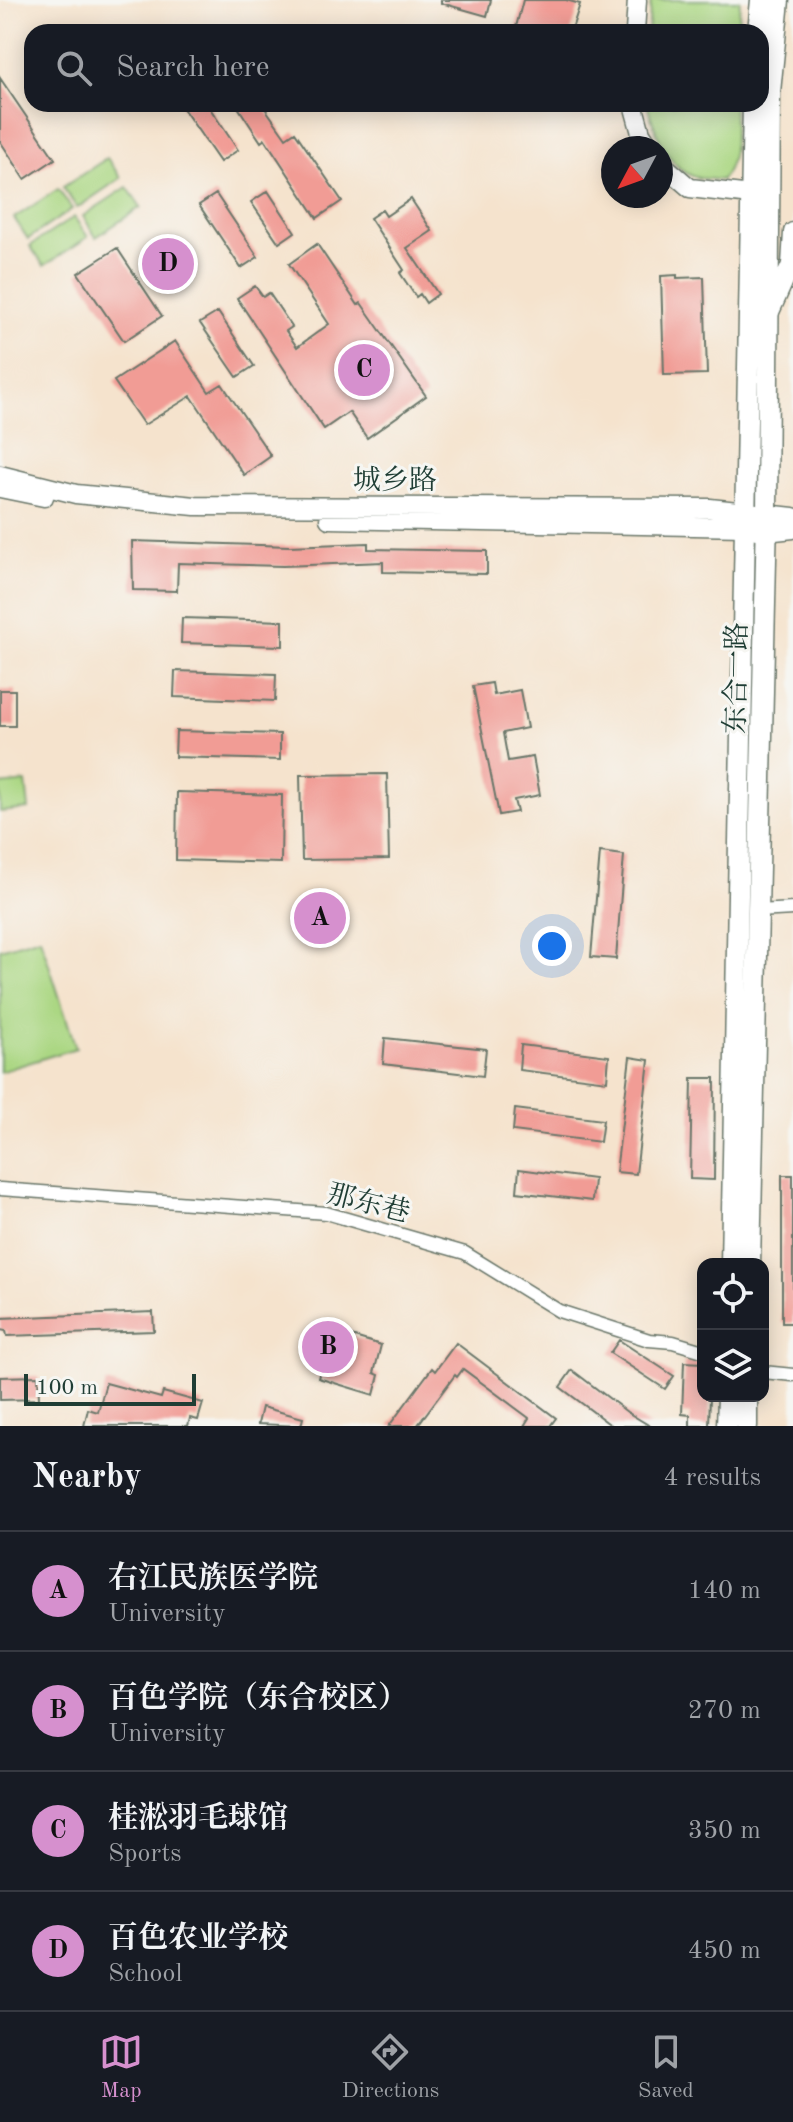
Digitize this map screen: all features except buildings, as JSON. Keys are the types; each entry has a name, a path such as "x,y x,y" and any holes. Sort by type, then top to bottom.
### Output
{"main road":[{"path":"636,24 637,0"},
{"path":"759,24 761,0"},
{"path":"769,54 779,0"},
{"path":"635,112 643,136"},
{"name":"东合一路","path":"731,1258 751,195 760,112"},
{"name":"东合一路","path":"750,1258 766,523 768,316 761,112"},
{"path":"673,173 690,188 751,195"},
{"path":"768,316 791,265 793,232"},
{"name":"城乡路","path":"0,475 76,494 195,506 694,508 793,529"},
{"name":"城乡路","path":"0,488 75,503 195,516 745,519"},
{"name":"城乡路","path":"766,523 793,517"},
{"path":"727,1426 728,1402"},
{"path":"747,1402 747,1426"}],"street":[{"path":"758,911 793,909"},
{"name":"那东巷","path":"0,1189 326,1213 465,1253 559,1311 649,1340 673,1342 697,1349"},
{"path":"769,1373 793,1375"}],"green space":[{"path":"651,0 740,0 738,24 649,24"},
{"path":"650,112 734,112 732,154 721,180 695,177 673,161 673,136 658,136"},
{"path":"107,158 121,178 77,208 63,187"},
{"path":"127,187 141,207 96,237 83,216"},
{"path":"58,189 72,209 28,239 14,218"},
{"path":"74,217 88,237 44,266 30,246"},
{"path":"26,782 29,809 0,812 0,785"},
{"path":"40,937 76,1048 0,1072 0,949"}],"place":[{"name":"百色农业学校","path":"168,264"},
{"name":"桂淞羽毛球馆","path":"364,370"},
{"name":"右江民族医学院","path":"320,918"},
{"name":"百色学院（东合校区）","path":"328,1347"}]}
